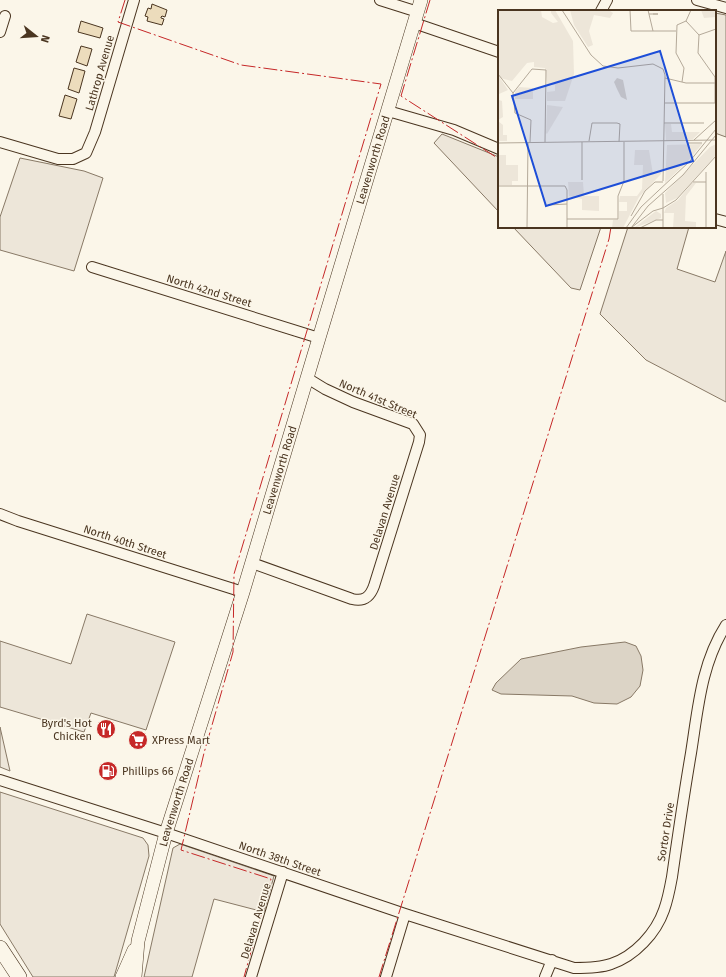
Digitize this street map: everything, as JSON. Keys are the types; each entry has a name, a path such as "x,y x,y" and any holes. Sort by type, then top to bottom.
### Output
{"highway":[{"path":"0,948 18,977"}],"main road":[{"name":"Leavenworth Road","path":"122,977 138,941 166,833 252,563 418,12"},
{"name":"Leavenworth Road","path":"135,977 138,941"}],"street":[{"name":"Lathrop Avenue","path":"0,142 58,159 73,159 86,153 95,132 134,0"},
{"path":"380,0 418,12 498,52"},
{"path":"602,10 607,0"},
{"path":"697,0 726,8"},
{"path":"0,32 5,16"},
{"path":"388,111 454,130 498,149"},
{"path":"716,219 726,222"},
{"name":"North 42nd Street","path":"92,267 319,338"},
{"name":"North 41st Street","path":"307,378 325,389 353,402 413,424 418,431"},
{"name":"Delavan Avenue","path":"252,563 352,600 358,601 366,598 372,592 420,442 420,435 418,431"},
{"name":"North 40th Street","path":"0,514 243,592"},
{"name":"Sortor Drive","path":"552,960 574,968 610,965 621,960 639,946 655,929 660,920 667,902 672,877 699,694 715,643 726,625"},
{"name":"North 38th Street","path":"0,780 166,833 405,914 552,960"},
{"name":"Delavan Avenue","path":"252,977 283,872"},
{"path":"386,977 405,914"},
{"path":"545,977 552,960"}],"shaded area":[{"path":"716,13 726,15 726,137 716,133"},
{"path":"442,134 498,157 498,211 434,143"},
{"path":"20,158 84,171 103,178 74,271 0,250 0,217"},
{"path":"514,228 601,228 580,290 571,288"},
{"path":"628,228 689,228 677,269 715,282 726,251 726,402 646,360 600,314"},
{"path":"87,614 175,642 146,730 91,713 84,732 0,707 0,641 71,664"},
{"path":"625,642 636,646 641,656 643,670 640,686 631,697 617,704 594,703 572,696 501,694 492,690 496,683 521,659 581,647"},
{"path":"0,727 10,771 0,767"},
{"path":"0,792 143,838 148,845 149,856 114,977 33,977 0,924"},
{"path":"180,844 274,876 264,912 214,899 192,977 144,977 173,848"}],"building":[{"path":"152,4 167,10 165,17 161,17 164,19 162,25 147,21 148,17 145,16 148,8 151,9"},
{"path":"81,21 103,28 100,38 78,32"},
{"path":"81,46 92,49 87,66 76,62"},
{"path":"74,68 85,71 79,93 68,89"},
{"path":"65,95 77,99 71,119 59,116"}],"power":[{"path":"125,0 118,22 241,65 381,84 234,574 233,652 204,753 181,850 271,879 244,977"},
{"path":"430,0 401,96 498,158"},
{"path":"379,977 609,239 611,228"}],"place":[{"name":"Byrd's Hot Chicken","path":"106,729"},
{"name":"XPress Mart","path":"138,740"},
{"name":"Phillips 66","path":"108,771"}]}
